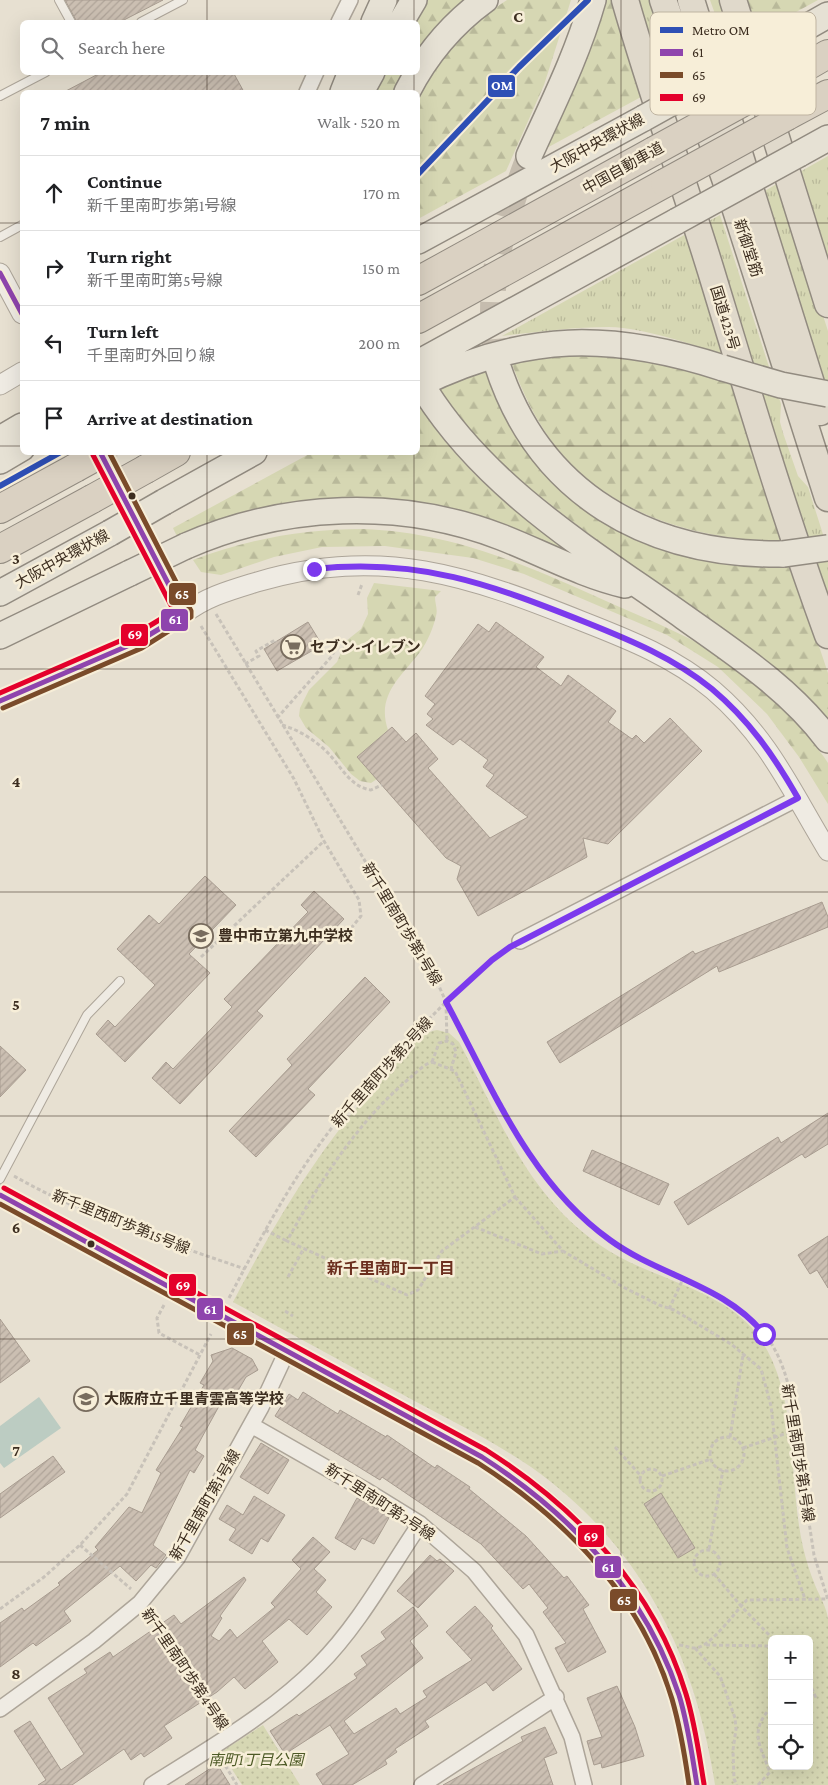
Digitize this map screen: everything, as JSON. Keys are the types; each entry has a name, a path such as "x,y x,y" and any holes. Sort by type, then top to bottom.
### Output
{"highway":[{"name":"国道423号","path":"625,0 650,87"},
{"name":"新御堂筋","path":"663,0 667,12"},
{"name":"新御堂筋","path":"691,0 695,12"},
{"path":"733,0 737,12"},
{"name":"中国自動車道","path":"816,61 828,54"},
{"path":"816,100 828,94"},
{"name":"国道423号","path":"659,115 699,232 803,568 828,635"},
{"name":"新御堂筋","path":"703,115 736,210 828,498"},
{"name":"中国自動車道","path":"420,280 720,115"},
{"name":"新御堂筋","path":"727,115 828,439"},
{"path":"769,115 828,304"},
{"path":"420,318 789,115"},
{"path":"0,509 99,455"},
{"path":"0,549 171,455"}],"main road":[{"path":"375,20 384,0"},
{"path":"402,20 414,0"},
{"path":"420,70 451,30 485,0"},
{"path":"529,156 578,50 593,0"},
{"name":"大阪中央環状線","path":"816,23 828,16"},
{"path":"343,90 350,75"},
{"path":"363,90 370,75"},
{"path":"408,90 416,75"},
{"name":"大阪中央環状線","path":"420,240 650,115"},
{"path":"420,362 828,138"},
{"path":"828,394 782,385 645,348 606,342 576,341 510,350 458,367 422,388 465,444 505,485 584,548 672,608 767,677 797,705 828,740"},
{"path":"497,364 515,411 538,447 574,487 599,505 646,530 677,540 733,551 783,554 828,548"},
{"path":"0,439 20,427"},
{"path":"0,461 20,449"},
{"name":"大阪中央環状線","path":"0,593 249,455"},
{"path":"0,636 186,546 234,528 290,516 342,511 401,513 454,523 501,537 602,580 628,586 672,608"}],"street":[{"path":"340,20 350,0"},
{"path":"308,90 315,75"},
{"path":"0,274 20,310"},
{"path":"0,385 20,373"},
{"path":"102,455 184,614"},
{"path":"0,701 139,641 208,599 280,576 314,569 358,566 404,568 475,581 521,596 624,638 688,670 714,690 753,729 776,761 828,851"},
{"path":"520,942 798,798"},
{"path":"4,1201 498,1466 534,1491 578,1530 609,1565 636,1604 659,1648 678,1695 697,1785"},
{"name":"新千里南町第1号線","path":"0,1709 94,1641 140,1603 177,1558 251,1425 287,1352"},
{"name":"新千里南町第2号線","path":"251,1425 365,1490 420,1524 474,1571 526,1635 556,1697 572,1737 584,1785"},
{"path":"152,1785 277,1702 319,1665 352,1625 420,1524"},
{"path":"422,1785 556,1697"}],"lane":[{"path":"59,0 70,20"},
{"path":"145,20 183,0"},
{"path":"0,96 40,75"},
{"path":"0,237 20,226"},
{"path":"0,1179 88,1015 120,981"}],"path":[{"path":"358,595 364,579"},
{"name":"新千里南町歩第1号線","path":"216,614 435,977 446,1002 525,1149 559,1196 591,1226 614,1243 652,1265 722,1297 736,1306 768,1340 786,1377 796,1430 814,1555 828,1599"},
{"path":"202,626 294,779 324,841 361,905 361,916 339,943"},
{"path":"245,664 259,656 256,651 275,640 276,642"},
{"path":"277,718 332,656 338,642"},
{"path":"282,724 300,732 318,744 354,782 371,790 382,785"},
{"path":"201,957 324,841"},
{"name":"新千里南町歩第2号線","path":"229,1298 265,1230 329,1131 370,1082 446,1002 492,960 520,942"},
{"path":"446,1002 447,1041"},
{"path":"432,1062 440,1043 447,1041 453,1044 456,1052 451,1069"},
{"path":"287,1241 310,1200 375,1111 402,1084 426,1064 432,1062 455,1071 515,1197 563,1251 625,1288 669,1309 731,1344 761,1369 771,1406 788,1548 805,1599"},
{"name":"新千里西町歩第15号線","path":"4,1171 88,1211 140,1232 245,1268"},
{"path":"265,1230 400,1292 411,1295 418,1290 442,1251 515,1197"},
{"path":"475,1227 542,1254 563,1251"},
{"path":"288,1277 304,1248"},
{"path":"669,1309 683,1279"},
{"path":"166,1302 157,1318 159,1333 200,1355"},
{"path":"285,1311 293,1316"},
{"path":"0,1609 44,1577 80,1545 127,1494 211,1334"},
{"path":"730,1437 744,1355"},
{"path":"743,1448 796,1430"},
{"path":"724,1437 730,1437 735,1439 743,1448 743,1458 738,1466 723,1470 716,1466 711,1459 710,1453 714,1443 724,1437"},
{"path":"616,1447 641,1476 642,1486 650,1491 660,1487 662,1476"},
{"path":"662,1476 711,1459"},
{"path":"641,1476 650,1469 657,1470 662,1476"},
{"path":"709,1549 723,1470"},
{"name":"新千里南町歩第4号線","path":"80,1545 138,1595 140,1603 230,1734"},
{"path":"709,1549 716,1552 720,1560 720,1568 714,1574 702,1575 694,1566 697,1554 709,1549"},
{"path":"714,1574 769,1635"},
{"path":"705,1645 738,1612 747,1600 828,1599"},
{"path":"673,1646 685,1645 695,1648 720,1676 735,1718 736,1729 733,1750 734,1779 737,1785"},
{"path":"695,1648 705,1645 768,1646"},
{"path":"813,1691 816,1698"},
{"path":"758,1785 770,1772 756,1735 762,1718 768,1711"},
{"path":"213,1746 237,1785"}],"green space":[{"path":"427,0 465,0 432,31 420,48 420,20 413,20"},
{"path":"507,0 571,0 544,85 506,171 420,218 420,96 437,66 458,40 483,16"},
{"path":"602,0 612,0 641,97 543,150"},
{"path":"632,0 652,0 656,12 650,12 650,56"},
{"path":"710,0 722,0 726,12 714,12"},
{"path":"743,0 818,0 796,12 747,12"},
{"path":"381,75 403,75 395,90 371,90"},
{"path":"828,156 828,265 798,173"},
{"path":"780,182 828,331 828,391 763,192"},
{"path":"720,215 781,404 780,422 783,433 798,476 808,487 828,550 828,610 703,224"},
{"path":"686,234 724,355 667,337 623,328 582,328 502,336"},
{"path":"606,353 656,361 734,383 785,540 754,540 722,536 690,530 659,520 630,507 602,490 577,470 556,447 535,416 510,359"},
{"path":"486,366 505,416 525,448 564,493 599,519 791,563 828,673 828,724 630,565 524,484 477,438 456,413 437,385"},
{"path":"420,405 448,445 485,484 573,556 419,509 180,542 173,528 307,455 420,455"},
{"path":"363,529 429,537 492,554 554,578 687,637 714,652 767,693 791,717 824,757 828,763 828,804 799,757 767,714 718,667 667,635 524,574 473,558 385,546 322,547 274,557 221,575 201,572 193,560 234,546 276,537 319,531"},
{"path":"374,583 441,591 435,597 437,613 428,639 420,652 398,678 388,697 385,707 385,718 388,730 359,756 377,779 371,783 360,781 351,774 329,747 306,728 299,716 300,708 309,690 337,662 346,641 361,629 368,614 367,598"},
{"path":"437,1030 449,1033 459,1042 504,1130 537,1184 581,1231 609,1251 626,1260 702,1293 720,1303 737,1314 751,1327 767,1350 778,1375 785,1403 790,1432 798,1520 803,1547 828,1619 828,1785 715,1785 706,1737 693,1691 677,1647 657,1606 632,1567 603,1531 570,1498 517,1457 233,1302 304,1179 367,1095 406,1050 423,1035"},
{"name":"南町1丁目公園","path":"263,1725 300,1785 242,1785 221,1752"}],"shaded area":[{"path":"39,1397 61,1428 4,1468 0,1463 0,1426"}],"building":[{"path":"65,0 163,0 124,20 76,20"},
{"path":"96,75 235,75 243,90 68,90"},
{"name":"セブン-イレブン","path":"308,622 322,645 277,671 264,649"},
{"path":"496,622 544,657 536,667 561,686 568,675 616,711 608,722 632,739 636,735 644,743 670,718 702,751 608,844 583,838 587,857 478,916 457,879 461,866 446,858 357,757 392,727 406,742 416,733 438,759 428,768 490,838 528,817 486,786 494,775 483,767 488,760 460,739 453,745 426,725 433,719 427,714 435,704 425,696 478,624 489,632"},
{"path":"205,876 236,905 189,954 210,973 125,1062 96,1034 108,1020 115,1027 155,985 117,949 149,915 159,924"},
{"path":"314,891 344,919 257,1011 263,1016 180,1104 152,1078 166,1062 173,1069 232,1007 224,999 308,912 301,905"},
{"path":"822,902 828,917 828,927 719,972 717,966 560,1063 547,1042 693,951 695,954"},
{"path":"365,977 390,1002 308,1089 315,1095 256,1157 229,1131 292,1065 287,1059"},
{"path":"0,1046 26,1070 0,1097"},
{"path":"828,1113 828,1144 805,1158 802,1154 688,1225 674,1202 778,1137 781,1143"},
{"path":"592,1150 669,1184 659,1205 583,1171"},
{"path":"828,1236 828,1288 817,1270 810,1274 798,1255"},
{"path":"0,1319 30,1361 0,1383"},
{"path":"232,1348 252,1359 258,1370 246,1377 232,1401 224,1397 195,1450 204,1456 194,1473 190,1470 153,1545 166,1555 156,1568 151,1565 136,1581 120,1566 64,1611 71,1621 36,1646 33,1643 0,1667 0,1623 22,1608 24,1611 60,1585 58,1583 98,1550 95,1547 129,1507 142,1513 161,1473 156,1470 183,1427 180,1426 204,1385 200,1383 213,1361 211,1355"},
{"path":"303,1392 338,1414 340,1410 386,1437 387,1435 435,1468 437,1465 470,1487 469,1489 526,1536 564,1578 567,1576 589,1605 583,1609 606,1652 568,1672 555,1648 566,1643 543,1612 548,1608 529,1584 523,1589 481,1544 382,1477 380,1480 275,1416 289,1394 298,1400"},
{"path":"261,1443 289,1460 268,1494 240,1477"},
{"path":"53,1456 65,1472 0,1518 0,1494"},
{"path":"661,1493 695,1548 678,1558 644,1504"},
{"path":"254,1496 285,1515 268,1542 261,1538 252,1554 229,1540 236,1529 219,1519 227,1505 243,1515"},
{"path":"357,1498 390,1516 374,1544 362,1538 355,1550 335,1538"},
{"path":"313,1537 330,1552 314,1569 326,1580 316,1592 332,1607 307,1635 289,1619 262,1641 278,1662 245,1689 234,1677 217,1692 164,1726 172,1738 144,1757 141,1753 131,1760 124,1749 72,1785 38,1785 46,1780 14,1731 30,1721 61,1770 84,1754 48,1698 87,1673 84,1669 110,1652 113,1657 174,1615 181,1624 244,1577 246,1580 220,1616 222,1618 211,1636 219,1641 230,1629 237,1638 275,1607 271,1603 301,1569 292,1560"},
{"path":"430,1555 437,1561 440,1559 454,1571 418,1608 397,1591"},
{"path":"475,1606 493,1626 491,1628 522,1669 493,1691 486,1682 425,1721 429,1727 395,1749 397,1752 385,1760 387,1764 352,1785 323,1785 316,1774 349,1754 330,1725 285,1754 270,1731 297,1714 299,1716 357,1678 354,1674 367,1665 361,1656 386,1639 381,1632 413,1607 428,1626 410,1641 423,1658 344,1721 354,1734 396,1708 400,1714 427,1697 423,1691 472,1660 446,1632"},
{"path":"617,1686 635,1727 644,1756 602,1768 601,1763 594,1765 587,1741 602,1737 587,1698"},
{"path":"545,1727 557,1753 544,1758 553,1785 443,1785 523,1741 521,1737"},
{"path":"217,1764 230,1785 185,1785"}],"tunnel":[{"path":"497,364 493,335 494,283 503,233 529,156"}],"metro line":[{"name":"OM","path":"420,172 519,67 588,0"},
{"name":"OM","path":"0,486 56,455"}],"transit line":[{"name":"61","path":"0,273 20,310"},
{"name":"69","path":"0,693 136,634 174,611 93,455"},
{"name":"61","path":"0,701 139,641 184,614 102,455"},
{"name":"65","path":"3,708 142,648 191,617 191,611 111,455"},
{"name":"69","path":"4,1188 486,1450 551,1498 581,1525 608,1554 633,1586 654,1619 672,1655 686,1694 704,1784"},
{"name":"61","path":"0,1195 482,1457 546,1504 602,1559 647,1623 679,1695 697,1785"},
{"name":"65","path":"0,1204 478,1463 511,1485 542,1510 597,1564 641,1627 658,1662 672,1699 689,1785"}],"place":[{"name":"セブン-イレブン","path":"293,647"},
{"name":"豊中市立第九中学校","path":"201,936"},
{"name":"大阪府立千里青雲高等学校","path":"86,1399"}],"district":[{"name":"新千里南町一丁目","path":"391,1268"}],"route":[{"path":"314,569 342,566 374,566 418,569 455,576 521,596 624,638 676,663 714,690 753,729 786,777 798,798 532,934 492,960 446,1002 525,1149 559,1196 591,1226 614,1243 658,1268 722,1297 742,1311 764,1334"}]}
